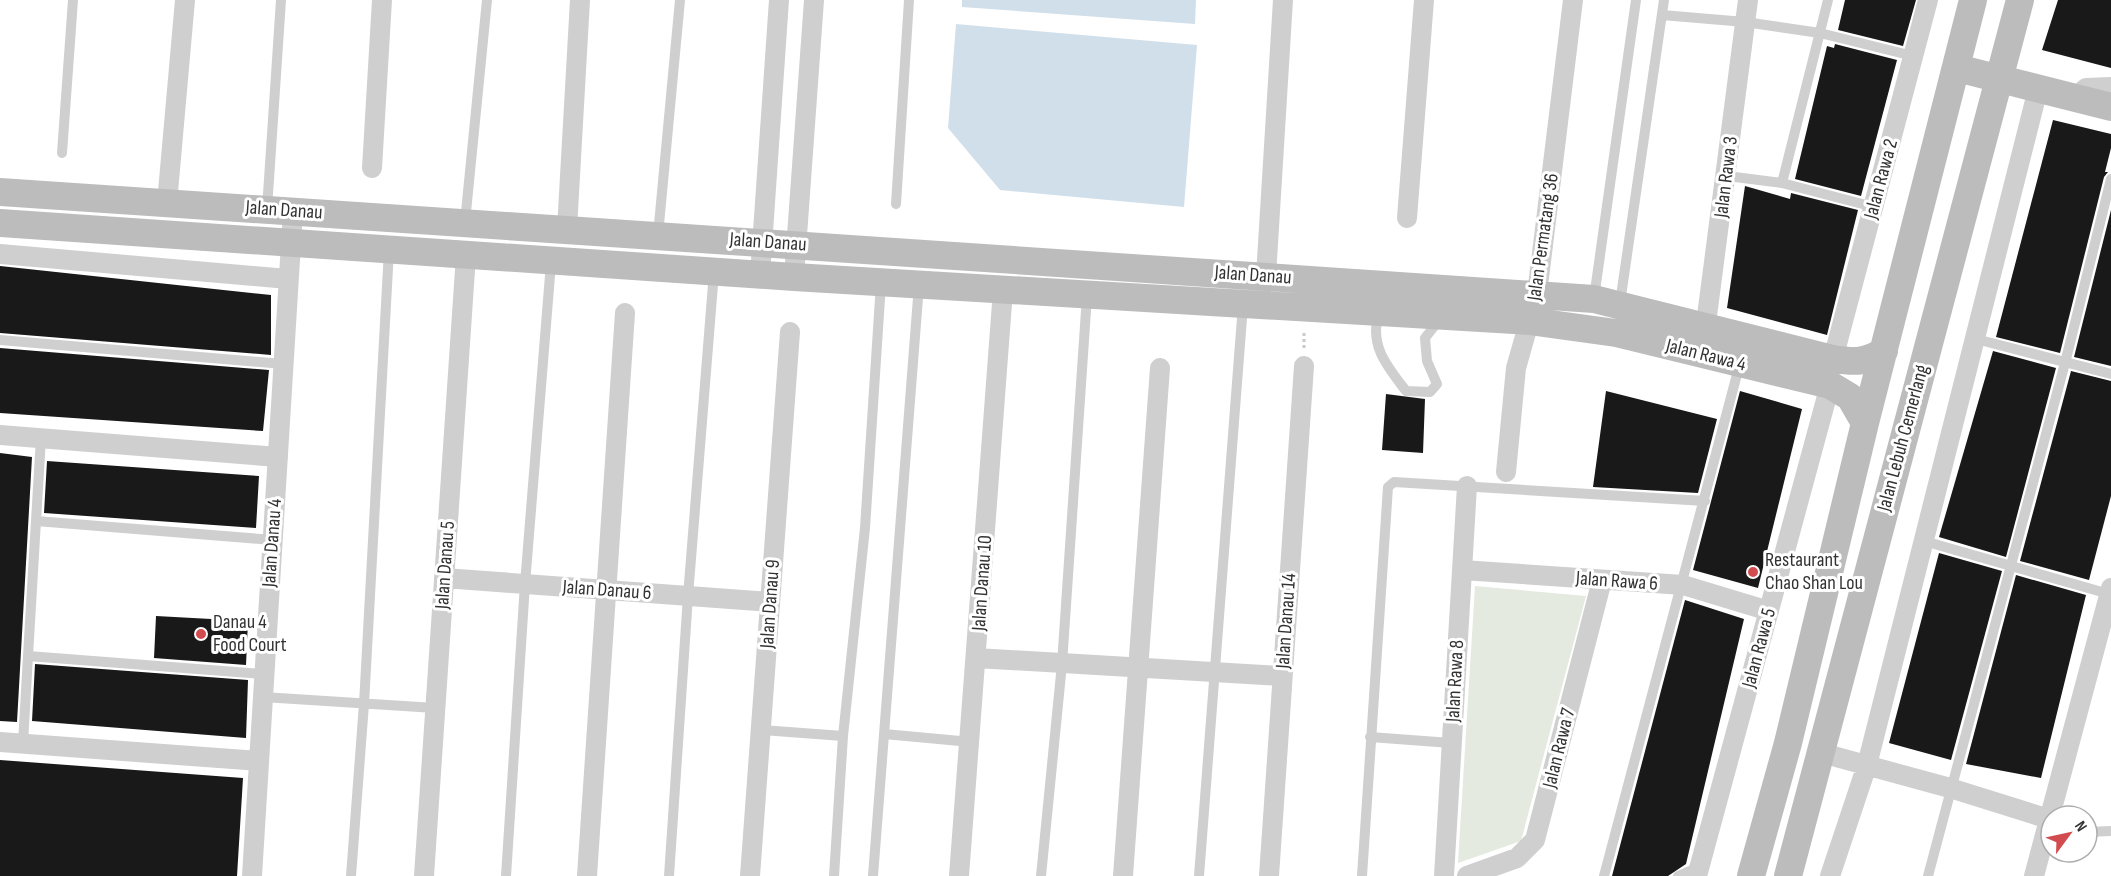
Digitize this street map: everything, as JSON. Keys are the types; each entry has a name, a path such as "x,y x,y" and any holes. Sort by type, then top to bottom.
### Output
{"street":[{"path":"167,203 185,0"},
{"path":"372,168 382,0"},
{"path":"567,229 580,0"},
{"path":"760,275 779,0"},
{"path":"794,277 814,0"},
{"path":"1266,276 1282,0"},
{"path":"1407,218 1424,0"},
{"name":"Jalan Permatang 36","path":"1506,472 1516,368 1537,294 1573,0"},
{"name":"Jalan Rawa 3","path":"1704,340 1748,0"},
{"name":"Jalan Rawa 2","path":"1832,372 1928,0"},
{"name":"Jalan Lebuh Cemerlang","path":"1750,876 1788,743 1865,423 1958,68 1973,0"},
{"name":"Jalan Lebuh Cemerlang","path":"1788,876 1822,753 1916,384 2020,0"},
{"path":"1958,68 2111,107"},
{"path":"2075,98 2086,88 2111,87"},
{"path":"1990,113 2005,103 2038,89"},
{"path":"1830,876 1867,765 1977,339 2038,89"},
{"name":"Jalan Danau","path":"0,192 1537,294"},
{"name":"Jalan Danau 4","path":"252,876 291,243 280,210"},
{"name":"Jalan Danau","path":"0,223 760,275 1529,321"},
{"path":"0,254 288,279"},
{"name":"Jalan Danau 5","path":"424,876 466,255"},
{"name":"Jalan Danau 10","path":"959,876 971,742 1003,290"},
{"name":"Jalan Rawa 4","path":"1537,294 1607,301 1704,340 1832,372 1865,423"},
{"path":"587,876 625,313"},
{"name":"Jalan Rawa 4","path":"1529,321 1616,333 1704,340 1740,363 1832,372 1858,362 1871,360 1884,351"},
{"name":"Jalan Danau 9","path":"750,876 790,332"},
{"name":"Jalan Danau 14","path":"1269,876 1304,366"},
{"path":"1123,876 1140,669 1160,368"},
{"name":"Jalan Rawa 5","path":"1698,872 1832,372"},
{"path":"0,435 278,456"},
{"name":"Jalan Rawa 8","path":"1444,876 1467,486"},
{"name":"Jalan Rawa 6","path":"1462,570 1683,585 1769,611"},
{"name":"Jalan Danau 6","path":"444,578 770,602"},
{"name":"Jalan Rawa 7","path":"1467,876 1517,858 1535,840 1602,580"},
{"path":"2055,804 2110,591"},
{"path":"976,658 1216,674 1282,676"},
{"path":"0,742 259,761"},
{"path":"1822,753 1950,788 2039,826"},
{"path":"1812,789 1826,776 1867,765"},
{"path":"2034,876 2039,860"}],"lane":[{"path":"62,153 73,0"},
{"path":"280,210 281,0"},
{"path":"465,222 487,0"},
{"path":"658,235 680,0"},
{"path":"896,204 909,0"},
{"path":"1607,301 1636,0"},
{"path":"1607,301 1664,0"},
{"path":"1782,183 1828,0"},
{"path":"1662,15 1745,22 1820,33 1913,56"},
{"path":"1726,176 1782,183 1874,207"},
{"path":"1928,876 2066,363 2111,179"},
{"path":"351,876 364,704 389,250"},
{"path":"506,876 525,584 551,261"},
{"path":"669,876 688,596 714,272"},
{"path":"834,876 843,736 865,528 880,282"},
{"path":"873,876 919,285"},
{"path":"1041,876 1062,664 1087,295"},
{"path":"1199,876 1243,304"},
{"path":"1378,312 1374,331 1381,358 1406,391 1430,392 1437,384 1427,361 1425,338 1443,316"},
{"path":"1977,339 2111,374"},
{"path":"0,340 284,364"},
{"path":"1604,876 1706,501 1740,363"},
{"path":"23,743 41,438"},
{"path":"1362,876 1388,487 1394,482 1706,501"},
{"path":"36,521 273,540"},
{"path":"1924,541 2010,567 2110,591"},
{"path":"28,656 264,674"},
{"path":"263,697 435,708"},
{"path":"761,730 843,736"},
{"path":"884,734 971,742"},
{"path":"1370,737 1452,743"},
{"path":"1678,876 1698,872"}],"path":[{"path":"1304,366 1305,308"}],"shaded area":[{"path":"962,0 1196,0 1195,24 962,7"},
{"path":"956,24 1197,45 1184,207 1000,190 948,128"},
{"path":"1475,586 1586,596 1521,841 1458,863"}],"building":[{"path":"1845,0 1916,0 1903,46 1838,30"},
{"path":"2058,0 2111,0 2111,68 2042,50"},
{"path":"1835,44 1897,60 1861,196 1795,179 1827,46 1834,48"},
{"path":"2053,120 2111,134 2111,148 2105,172 2108,172 2104,177 2060,353 1996,337"},
{"path":"1745,186 1790,199 1791,193 1858,210 1827,335 1727,308"},
{"path":"2111,210 2111,366 2074,357"},
{"path":"0,266 271,295 271,355 0,333"},
{"path":"0,348 269,370 263,431 0,413"},
{"path":"1993,351 2056,368 2006,557 1939,537"},
{"path":"2071,371 2111,381 2111,496 2089,580 2020,561"},
{"path":"1606,391 1717,419 1698,493 1593,487"},
{"path":"1740,391 1802,409 1758,588 1693,570"},
{"path":"1386,394 1425,399 1423,453 1382,450"},
{"path":"0,453 32,457 17,722 0,721"},
{"path":"47,461 259,476 256,528 44,513"},
{"path":"1939,553 2002,571 1951,760 1889,743"},
{"path":"2016,575 2086,595 2041,778 1966,764"},
{"path":"1685,600 1744,619 1686,864 1668,876 1612,876"},
{"name":"Danau 4 Food Court","path":"156,616 248,621 246,665 154,658"},
{"path":"35,664 248,680 246,738 32,721"},
{"path":"0,760 243,778 237,876 0,876"}],"place":[{"name":"Restaurant Chao Shan Lou","path":"1753,572"},
{"name":"Danau 4 Food Court","path":"201,634"}]}
